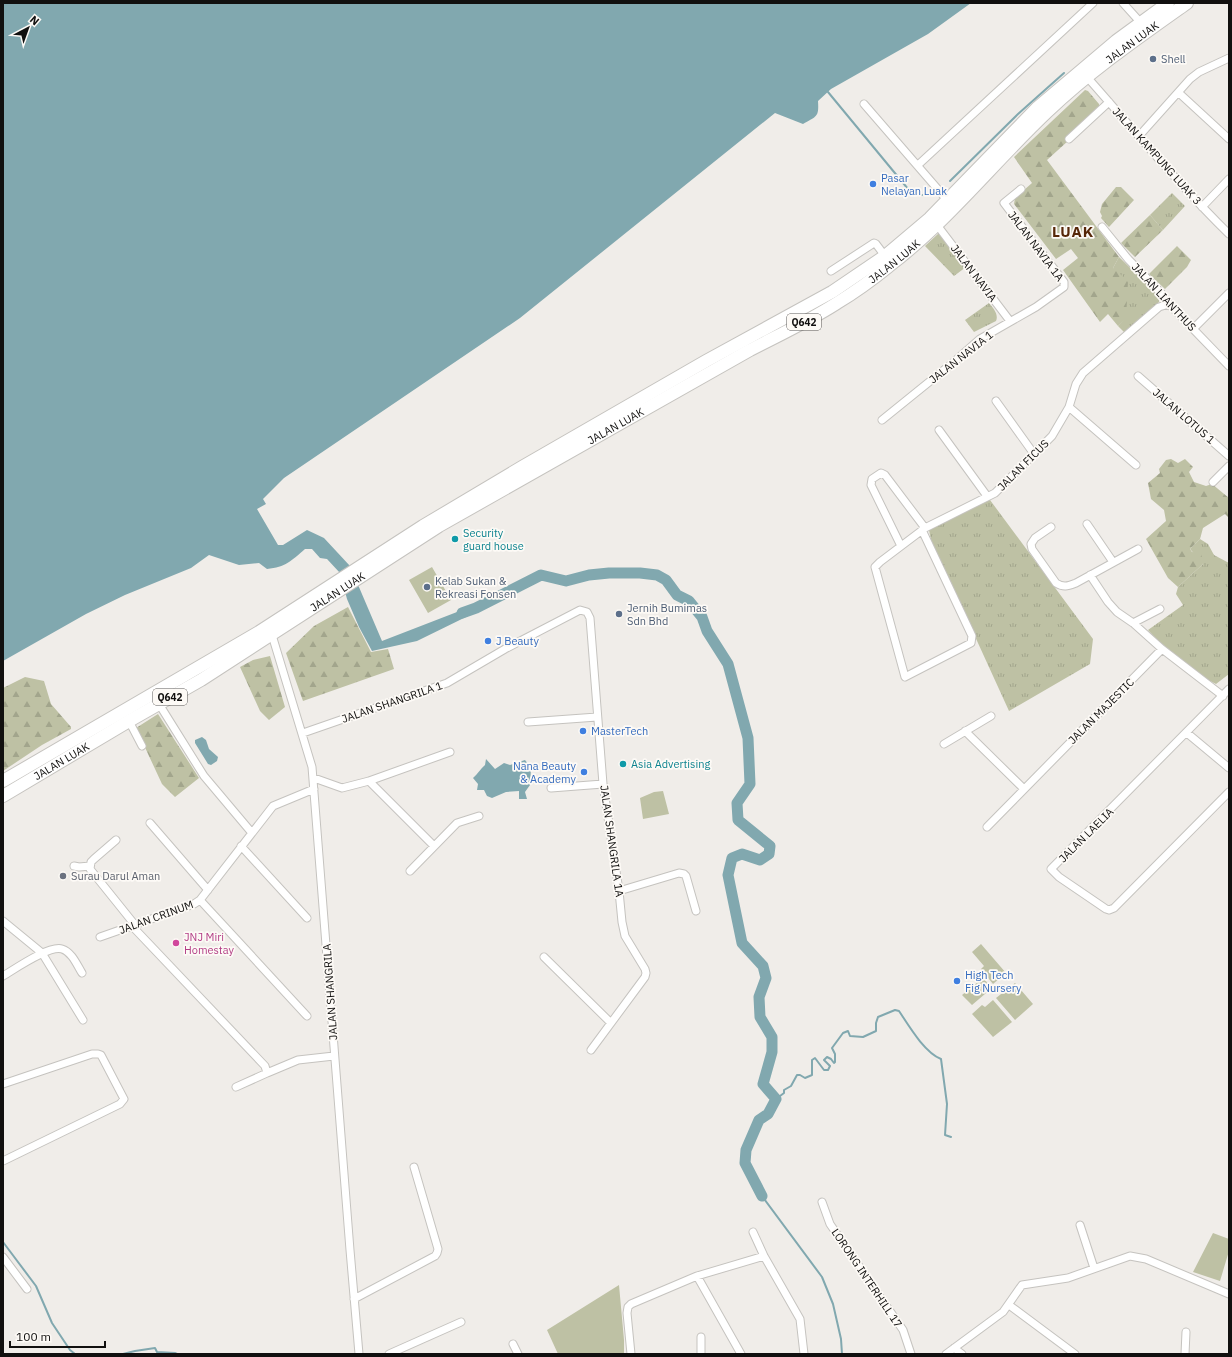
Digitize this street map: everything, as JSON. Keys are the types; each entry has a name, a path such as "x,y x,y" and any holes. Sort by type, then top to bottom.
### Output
{"main road":[{"name":"JALAN LUAK","path":"3,796 201,680 272,635 332,590 423,526 706,361 832,292 885,256 948,201 1038,107 1097,56 1168,3"},
{"name":"JALAN LUAK","path":"368,566 750,350 838,303 890,266 937,225 1046,112 1087,77 1187,3"},
{"path":"754,335 757,340 763,341 797,326"},
{"path":"706,361 744,346 748,347 750,350"},
{"name":"JALAN LUAK","path":"3,781 332,590"}],"street":[{"path":"918,165 1093,3"},
{"path":"1123,3 1141,23"},
{"path":"1139,136 1199,72 1229,58"},
{"name":"JALAN KAMPUNG LUAK 3","path":"1087,77 1202,207 1229,234"},
{"path":"1179,93 1229,139"},
{"path":"1069,139 1109,102"},
{"path":"864,104 948,201"},
{"path":"1202,207 1229,180"},
{"name":"JALAN NAVIA 1A","path":"1021,189 1004,203 1064,282 1064,287"},
{"name":"JALAN NAVIA","path":"937,225 1010,321"},
{"name":"JALAN LIANTHUS","path":"1102,227 1119,249 1163,295 1169,304 1229,366"},
{"path":"831,271 874,243 885,256"},
{"name":"JALAN NAVIA 1","path":"882,420 980,339 1036,307 1064,287"},
{"path":"1193,328 1229,293"},
{"name":"JALAN FICUS","path":"923,529 972,636 972,640 971,643 905,677 875,567 923,529 995,493 1052,436 1069,407 1076,384 1083,373 1159,307 1169,304"},
{"name":"JALAN LOTUS 1","path":"1138,376 1229,456"},
{"path":"996,401 1034,454"},
{"path":"1069,407 1136,465"},
{"path":"939,430 987,496"},
{"path":"1213,482 1229,466"},
{"path":"901,546 870,485 872,479 881,473 885,475 923,529"},
{"path":"1087,524 1113,562"},
{"path":"1051,527 1035,538 1031,544 1032,549 1056,583 1061,586 1066,586 1090,575 1138,549"},
{"path":"1090,575 1108,602 1117,612 1133,623 1162,649 1222,696"},
{"path":"1133,623 1160,609"},
{"name":"JALAN SHANGRILA 1","path":"303,734 447,683 505,648 580,610 585,611"},
{"name":"JALAN SHANGRILA 1A","path":"585,611 590,618 603,784 619,891 622,922 625,936 646,973 645,977 591,1050"},
{"name":"JALAN SHANGRILA","path":"272,635 303,734 314,778 334,1056 359,1354"},
{"name":"JALAN MAJESTIC","path":"987,827 1162,649"},
{"name":"JALAN LAELIA","path":"1229,689 1051,869 1059,877 1106,909 1109,910 1114,908 1229,792"},
{"path":"159,704 204,776 252,833"},
{"path":"944,744 991,716"},
{"path":"528,722 597,717"},
{"path":"129,721 142,746"},
{"path":"965,731 1024,789"},
{"path":"1187,733 1229,768"},
{"path":"314,778 342,788 368,781 450,752"},
{"path":"368,781 434,846"},
{"path":"551,788 603,784"},
{"name":"JALAN CRINUM","path":"100,937 194,904 200,900 273,806 314,789"},
{"path":"410,871 457,823 479,816"},
{"path":"150,823 208,890"},
{"path":"116,840 94,859 90,866 92,874 134,926 264,1066 267,1073"},
{"path":"241,846 307,918"},
{"path":"74,866 90,866"},
{"path":"619,891 679,873 684,874 686,876 696,911"},
{"path":"200,900 307,1016"},
{"path":"3,921 42,953 83,1020"},
{"path":"3,976 42,953 58,948 63,949 72,956 82,973"},
{"path":"544,957 611,1023"},
{"path":"3,1084 92,1054 98,1054 101,1055 124,1099 120,1104 3,1161"},
{"path":"236,1087 298,1060 334,1056"},
{"path":"354,1299 438,1253 414,1167"},
{"name":"LORONG INTERHILL 17","path":"822,1202 830,1224 902,1330 911,1354"},
{"path":"1080,1225 1094,1268"},
{"path":"753,1232 764,1256 800,1319 804,1354"},
{"path":"631,1354 627,1313 628,1307 631,1304 698,1276 764,1256"},
{"path":"946,1354 1003,1312 1009,1305 1014,1294 1022,1285 1068,1278 1130,1256 1146,1259 1229,1294"},
{"path":"3,1257 27,1289"},
{"path":"698,1276 741,1354"},
{"path":"1009,1305 1075,1354"},
{"path":"389,1354 461,1322"},
{"path":"1185,1354 1186,1332"},
{"path":"701,1337 701,1354"},
{"path":"513,1344 518,1354"},
{"path":"954,1348 962,1354"}],"green space":[{"path":"1085,90 1088,91 1099,104 1099,108 1068,141 1047,160 1119,257 1113,268 1128,281 1126,319 1118,326 1108,314 1100,322 1063,270 1078,258 1071,249 1056,259 1014,204 1015,198 1032,183 1014,157"},
{"path":"1116,187 1121,187 1134,200 1109,227 1101,218 1102,216 1100,212 1102,204"},
{"path":"1172,193 1185,206 1163,230 1150,215"},
{"path":"1150,215 1163,230 1135,257 1121,243"},
{"path":"939,233 966,267 954,276 925,246"},
{"path":"1177,246 1191,260 1187,267 1165,289 1149,274"},
{"path":"1119,257 1160,297 1159,302 1125,333 1118,326 1126,318 1113,268"},
{"path":"989,303 996,314 996,321 974,332 965,320"},
{"path":"1171,459 1178,463 1185,459 1193,467 1189,472 1194,482 1206,486 1212,484 1229,498 1229,518 1225,514 1203,528 1200,539 1190,549 1192,552 1201,553 1203,564 1178,587 1168,578 1146,539 1166,521 1164,510 1151,499 1148,483 1160,473 1159,469 1166,460"},
{"path":"990,500 1093,639 1090,664 1009,711 931,540 929,530 985,501"},
{"path":"1200,539 1208,544 1214,555 1229,563 1229,674 1216,684 1208,680 1157,640 1148,630 1183,605 1176,594 1178,587 1203,564 1190,549"},
{"path":"432,567 451,600 428,613 409,580"},
{"path":"348,607 371,652 388,649 394,669 303,701 286,653 314,626"},
{"path":"270,656 285,707 269,720 260,711 240,667 253,660"},
{"path":"25,677 44,681 51,704 71,727 71,729 42,745 3,771 3,688"},
{"path":"158,714 199,778 175,797 162,784 136,728"},
{"path":"663,791 669,814 643,819 640,798 654,792"},
{"path":"981,944 1006,973 993,984 981,969 984,966 972,952"},
{"path":"983,978 992,988 972,1005 962,995"},
{"path":"1015,983 1033,1004 1015,1020 996,998"},
{"path":"993,1000 1012,1022 993,1037 972,1014 982,1005 985,1007"},
{"path":"1213,1233 1229,1239 1229,1251 1220,1281 1193,1272"},
{"path":"619,1285 624,1354 558,1354 547,1330"}],"water":[{"path":"3,3 971,3 928,34 831,89 818,101 816,116 803,124 775,113 520,318 284,478 263,499 266,504 257,509 278,545 283,545 307,530 324,538 350,566 382,641 457,612 476,608 468,616 417,641 372,651 359,627 347,599 340,573 327,559 320,558 312,549 305,549 284,565 267,569 259,563 239,565 209,555 191,568 125,595 86,614 3,661"},
{"path":"202,737 206,740 209,749 218,757 217,761 211,765 208,764 195,743 195,740"},
{"path":"486,759 495,769 504,763 510,765 525,760 531,768 530,785 525,792 527,799 519,799 519,791 506,792 492,798 487,796 484,790 477,790 478,784 473,778 485,765"}],"waterway":[{"path":"950,181 1018,114 1064,73"},
{"path":"828,92 913,195 922,195"},
{"path":"462,613 476,608 541,575 566,581 589,575 609,573 640,573 657,575 666,580 677,595 689,601 702,617 707,631 728,664 748,738 750,784 737,803 738,820 770,846 769,854 760,860 742,854 732,858 728,875 742,943 763,966 766,978 759,997 760,1017 772,1037 772,1052 763,1084 776,1099 768,1114 759,1120 746,1150 745,1163 762,1196"},
{"path":"776,1099 784,1093 784,1090 791,1086 797,1075 805,1078 812,1075 812,1060 815,1058 824,1070 828,1070 830,1066 824,1060 827,1057 834,1063 835,1062 835,1054 832,1048 843,1033 848,1031 850,1036 863,1037 876,1031 878,1017 895,1010 899,1011 923,1045 935,1056 941,1059 947,1104 945,1135 951,1137"},
{"path":"762,1196 822,1277 833,1304 841,1339 842,1354"},
{"path":"3,1242 36,1286 52,1323 70,1350 75,1354"},
{"path":"123,1354 155,1348 157,1352 177,1354"}],"place":[{"name":"Shell","path":"1153,59"},
{"name":"Pasar Nelayan Luak","path":"873,184"},
{"name":"Security guard house","path":"455,539"},
{"name":"Kelab Sukan & Rekreasi Fonsen","path":"427,587"},
{"name":"Jernih Bumimas Sdn Bhd","path":"619,614"},
{"name":"J Beauty","path":"488,641"},
{"name":"MasterTech","path":"583,731"},
{"name":"Asia Advertising","path":"623,764"},
{"name":"Nana Beauty & Academy","path":"584,772"},
{"name":"Surau Darul Aman","path":"63,876"},
{"name":"JNJ Miri Homestay","path":"176,943"},
{"name":"High Tech Fig Nursery","path":"957,981"}],"district":[{"name":"LUAK","path":"1073,231"}]}
